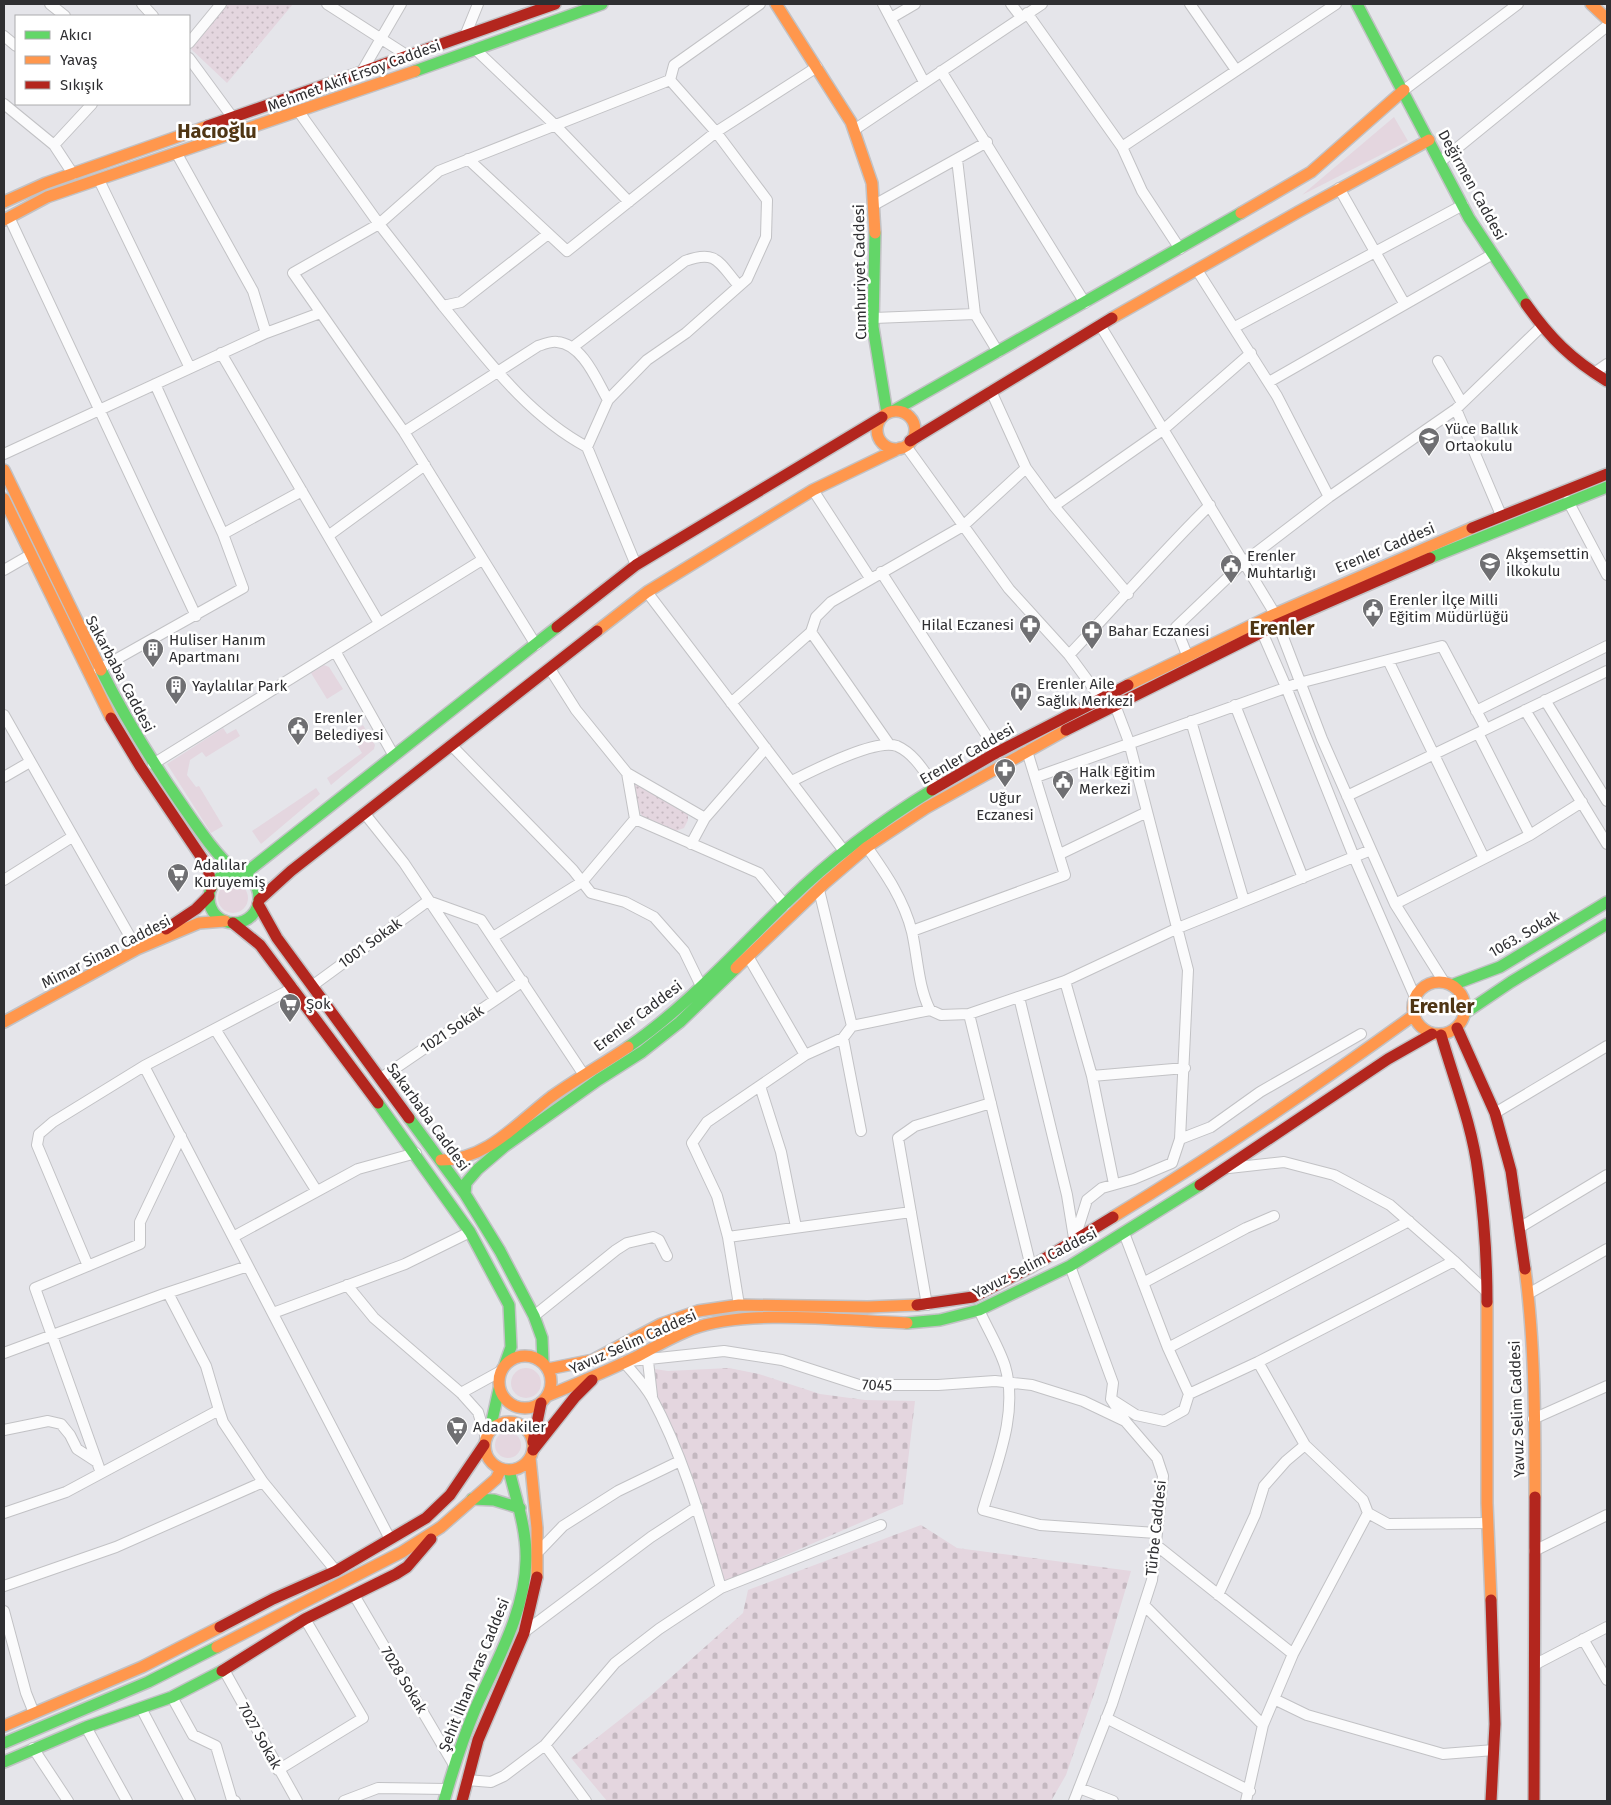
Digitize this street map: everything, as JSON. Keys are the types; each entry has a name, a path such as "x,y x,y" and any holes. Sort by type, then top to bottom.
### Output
{"main road":[{"name":"Mehmet Akif Ersoy Caddesi","path":"4,202 73,174 555,4"},
{"name":"Mehmet Akif Ersoy Caddesi","path":"6,219 47,197 240,133 602,4"},
{"name":"Cumhuriyet Caddesi","path":"776,4 817,67 854,130 872,183 876,248 873,327 888,414"},
{"name":"Değirmen Caddesi","path":"1357,4 1463,205 1493,254 1548,335 1607,382"},
{"path":"1591,4 1607,20"},
{"path":"137,949 196,909 222,876 240,874 394,756 636,565 888,414 1180,249 1311,172 1404,90"},
{"path":"210,892 213,911 230,922 249,918 258,902 292,871 647,592 813,490 905,445 1100,325 1339,188 1429,140"},
{"path":"900,411 910,418 915,430 905,445 890,447 881,441 878,426 888,414 900,411"},
{"name":"Sakarbaba Caddesi","path":"4,470 99,669 153,764 219,858 240,874"},
{"name":"Erenler Caddesi","path":"465,1194 466,1183 478,1169 505,1146 598,1080 642,1052 680,1022 818,890 867,848 926,808 1027,751 1262,632 1277,619 1501,515 1607,474"},
{"name":"Erenler Caddesi","path":"441,1160 462,1159 487,1146 584,1075 635,1041 672,1013 785,905 857,840 936,788 1101,698 1187,655 1607,487"},
{"name":"Sakarbaba Caddesi","path":"4,499 101,701 140,766 208,866 210,892"},
{"path":"240,874 255,885 258,902"},
{"name":"Sakarbaba Caddesi","path":"258,902 277,938 465,1194 500,1251 534,1316 542,1338 546,1366"},
{"name":"1063. Sokak","path":"1448,983 1500,967 1607,902"},
{"name":"Sakarbaba Caddesi","path":"230,922 260,945 416,1153 470,1232 509,1305 510,1347 503,1367"},
{"name":"Mimar Sinan Caddesi","path":"4,1022 137,949 199,923 230,922"},
{"path":"1465,1013 1463,997 1448,983 1427,985 1415,997 1414,1015 1417,1023 1436,1034 1457,1028 1465,1013 1511,982 1607,924"},
{"name":"Yavuz Selim Caddesi","path":"546,1366 593,1360 661,1324 698,1311 739,1305 859,1307 927,1305 973,1297 1074,1241 1180,1176 1304,1094 1414,1015"},
{"name":"Yavuz Selim Caddesi","path":"1457,1028 1473,1060 1495,1113 1511,1171 1528,1294 1533,1419 1534,1801"},
{"name":"Yavuz Selim Caddesi","path":"544,1399 692,1330 740,1319 908,1322 940,1320 979,1310 1070,1266 1229,1168 1388,1059 1436,1034 1466,1118 1478,1171 1486,1291 1488,1522 1495,1724 1491,1801"},
{"path":"499,1389 503,1397 516,1407 534,1407 544,1399 551,1383 546,1366 536,1358 520,1356 503,1367 487,1438 489,1460 505,1470"},
{"path":"4,1762 86,1727 172,1697 224,1670 305,1619 407,1567 442,1527 505,1470 525,1464 532,1450 575,1397 598,1375"},
{"name":"Şehit İlhan Aras Caddesi","path":"462,1801 480,1732 504,1684 527,1630 535,1596 540,1550 532,1450 544,1399"},
{"path":"4,1726 142,1667 273,1598 336,1571 426,1518 450,1495 487,1438 504,1422 519,1424 530,1435 532,1450"},
{"name":"Şehit İlhan Aras Caddesi","path":"444,1801 454,1765 477,1705 493,1674 523,1593 526,1559 520,1508 505,1470"},
{"path":"472,1500 494,1500 520,1508"},
{"path":"4,1743 148,1682 402,1552 442,1527"}],"street":[{"path":"50,4 65,15"},
{"path":"142,4 152,15"},
{"path":"190,42 220,4"},
{"path":"327,4 408,56"},
{"path":"361,73 401,4"},
{"path":"465,36 478,4"},
{"path":"670,80 674,65 760,4"},
{"path":"883,4 924,82"},
{"path":"891,18 915,4"},
{"path":"1011,4 1024,15 1122,147 1142,191 1180,249"},
{"path":"854,130 1042,4"},
{"path":"1190,4 1236,70"},
{"path":"1122,147 1336,4"},
{"path":"1404,90 1518,4"},
{"path":"1440,162 1607,26"},
{"path":"4,36 15,45"},
{"path":"475,49 555,125 629,202"},
{"path":"190,59 233,118 240,133"},
{"path":"468,159 567,251 716,132 817,67"},
{"path":"941,71 987,142 1085,303"},
{"path":"536,645 404,432 293,273 379,224 438,171 670,80"},
{"path":"587,446 608,400 647,360 686,333 747,279 766,237 768,200 716,132 670,80"},
{"path":"4,104 54,145 73,174"},
{"path":"54,145 89,105"},
{"path":"299,112 379,224 443,306 498,372 533,410 562,433 587,446 636,565"},
{"path":"874,205 987,142"},
{"path":"177,154 253,291 266,333"},
{"path":"957,159 975,314 998,352"},
{"path":"99,180 190,368"},
{"path":"1339,188 1404,303"},
{"path":"1235,327 1463,205"},
{"path":"6,219 100,410 196,616"},
{"path":"443,306 462,302 548,234"},
{"path":"1269,382 1404,303 1493,254"},
{"path":"572,346 685,261 702,255 715,258 739,286"},
{"path":"1197,270 1269,382 1329,496"},
{"path":"4,454 221,353 266,333 320,313"},
{"path":"874,318 975,314"},
{"path":"1100,325 1277,619 1299,682 1395,904 1448,983"},
{"path":"1187,655 1176,627 1244,562 1329,496 1459,406 1542,326"},
{"path":"404,432 538,346 557,341 572,346 588,366 608,400"},
{"path":"221,353 379,623"},
{"path":"1054,506 1164,429 1251,353"},
{"path":"1438,361 1459,406 1501,515"},
{"path":"1594,373 1607,364"},
{"path":"99,669 243,588 223,534 155,384"},
{"path":"991,391 1026,468 1054,506 1128,594"},
{"path":"905,445 1009,589 1069,655 1101,698 1112,707 1129,742 1188,970 1185,1068 1180,1139 1172,1163 1134,1179 1102,1188 1087,1200 1074,1241"},
{"path":"328,536 425,465"},
{"path":"731,703 811,632 816,617 831,602 963,526 1026,468"},
{"path":"813,490 870,578"},
{"path":"223,534 302,491"},
{"path":"1568,501 1607,575"},
{"path":"1069,655 1128,594 1169,546 1210,506"},
{"path":"4,570 30,555"},
{"path":"153,764 482,560"},
{"path":"881,572 998,753"},
{"path":"647,592 844,851"},
{"path":"811,632 889,744"},
{"path":"1262,632 1354,857 1415,997"},
{"path":"1036,777 1299,682 1442,646 1476,711 1482,731 1530,835"},
{"path":"1476,711 1607,646"},
{"path":"335,651 394,756"},
{"path":"1388,660 1484,858"},
{"path":"550,669 576,710 627,773 705,818"},
{"path":"1347,796 1607,671"},
{"path":"1545,700 1607,801"},
{"path":"1235,705 1303,878"},
{"path":"1525,710 1607,844"},
{"path":"4,715 137,949"},
{"path":"1191,721 1244,901"},
{"path":"792,781 826,763 889,744 912,755 936,788"},
{"path":"452,746 573,870 591,893 625,902 654,917 684,951 701,986"},
{"path":"691,844 705,818 766,748"},
{"path":"912,931 1065,875 1027,751"},
{"path":"4,777 30,762"},
{"path":"493,937 582,882 635,819 627,773"},
{"path":"1395,904 1530,835 1582,802"},
{"path":"1060,854 1147,812"},
{"path":"365,814 404,863 495,1000"},
{"path":"635,819 759,873 785,905"},
{"path":"4,880 72,837"},
{"path":"867,848 889,878 902,903 912,931 923,996 930,1010"},
{"path":"739,1305 728,1237 717,1196 692,1143 708,1122 805,1055 843,1038 852,1026 930,1010 941,1015 969,1014 1065,980 1178,928 1371,850"},
{"path":"818,890 852,1026"},
{"path":"428,901 481,920 584,1075"},
{"name":"1001 Sokak","path":"312,986 428,901"},
{"path":"749,958 805,1055"},
{"path":"1065,980 1092,1076 1114,1184"},
{"name":"1021 Sokak","path":"381,1078 523,981"},
{"path":"88,1266 36,1144 39,1134 53,1122 144,1066 293,988"},
{"path":"1019,997 1067,1195 1074,1241"},
{"path":"969,1014 1031,1266"},
{"path":"215,1029 316,1190"},
{"path":"1180,1139 1211,1127 1260,1092 1361,1034"},
{"path":"843,1038 861,1131"},
{"path":"1495,1113 1607,1046"},
{"path":"144,1066 390,1539"},
{"path":"1092,1076 1185,1068"},
{"path":"760,1086 781,1152 796,1227"},
{"path":"927,1305 898,1138 915,1126 991,1103"},
{"path":"101,1473 35,1288 140,1244 140,1222 181,1136"},
{"path":"233,1237 316,1190 358,1169 416,1153"},
{"path":"1229,1168 1284,1162 1334,1176 1390,1205 1486,1291"},
{"path":"1518,1228 1607,1175"},
{"path":"728,1237 911,1212"},
{"path":"1143,1283 1246,1228 1274,1216"},
{"path":"1168,1348 1409,1221"},
{"path":"273,1313 405,1264 470,1232"},
{"path":"1111,1399 1136,1415 1164,1421 1184,1410 1189,1394 1168,1348 1124,1233"},
{"path":"534,1316 627,1244 653,1237 660,1240 667,1256"},
{"path":"1528,1294 1607,1249"},
{"path":"1189,1394 1258,1362 1454,1261"},
{"path":"4,1353 168,1292 248,1266"},
{"name":"Türbe Caddesi","path":"1070,1266 1113,1384 1111,1399 1126,1422 1157,1458 1163,1476 1152,1580 1106,1718 1074,1801"},
{"path":"347,1285 374,1318 461,1393 478,1412 487,1438"},
{"path":"168,1292 206,1366 223,1422 263,1482 336,1571"},
{"path":"979,1310 1005,1365 1008,1382 1008,1417 982,1510 1040,1525 1156,1533"},
{"name":"7045","path":"624,1362 724,1351 782,1360 859,1385 1008,1382 1032,1385 1074,1399 1126,1422"},
{"path":"648,1360 652,1397"},
{"path":"624,1362 652,1397 680,1461 697,1507 721,1588"},
{"path":"1258,1362 1304,1445 1363,1500 1368,1512 1388,1524 1488,1522"},
{"path":"461,1393 503,1367"},
{"path":"1533,1419 1607,1386"},
{"path":"4,1513 66,1492 219,1410"},
{"path":"4,1430 48,1421 61,1424 78,1449 97,1462"},
{"path":"1218,1595 1255,1515 1264,1486 1286,1461 1304,1445"},
{"path":"540,1550 563,1526 618,1491 680,1461"},
{"path":"4,1586 116,1547 263,1482"},
{"path":"527,1630 651,1537 697,1507"},
{"path":"1246,1801 1250,1791 1263,1725 1293,1654 1368,1512"},
{"path":"1534,1551 1607,1515"},
{"path":"466,1780 491,1782 504,1776 545,1744 615,1663 659,1629 721,1588 881,1525"},
{"path":"1156,1545 1293,1654"},
{"name":"7028 Sokak","path":"354,1595 454,1765"},
{"path":"1144,1605 1263,1725"},
{"path":"4,1611 5,1623 26,1694 34,1713"},
{"path":"278,1770 363,1718 305,1619"},
{"path":"1534,1665 1607,1627"},
{"path":"1583,1640 1607,1680"},
{"name":"7027 Sokak","path":"224,1670 278,1770 297,1801"},
{"path":"172,1697 193,1735 216,1746 232,1800 236,1801"},
{"path":"1274,1699 1307,1715 1443,1754 1494,1750"},
{"path":"141,1708 190,1801"},
{"path":"1106,1718 1250,1791"},
{"path":"86,1727 127,1801"},
{"path":"545,1744 586,1801"},
{"path":"33,1748 68,1801"},
{"path":"344,1801 378,1788 447,1789"},
{"path":"1079,1788 1113,1801"}],"green space":[{"path":"227,4 293,4 227,83 191,49"},
{"path":"1394,117 1408,141 1302,195"},
{"path":"324,665 329,667 343,689 327,699 311,673"},
{"path":"363,725 375,745 374,749 331,785 327,778 362,753 350,733"},
{"path":"223,728 227,734 236,729 240,736 206,757 202,752 190,760 187,775 196,787 199,786 223,826 211,833 167,764"},
{"path":"633,784 683,810 688,815 684,828 673,832 643,817 637,806"},
{"path":"316,788 320,794 261,844 252,831"},
{"path":"233,883 244,887 248,898 244,909 233,913 222,909 218,898 222,887"},
{"path":"526,1368 537,1372 541,1383 537,1394 526,1398 515,1394 511,1383 515,1372"},
{"path":"648,1368 668,1371 729,1368 759,1374 820,1394 865,1400 915,1401 903,1504 722,1583"},
{"path":"508,1432 517,1436 521,1445 517,1454 508,1458 499,1454 495,1445 499,1436"},
{"path":"921,1525 957,1548 1131,1571 1096,1688 1066,1775 1051,1801 607,1801 571,1758 649,1697 743,1613 748,1590"}],"traffic: fast":[{"path":"415,71 602,4"},
{"path":"1357,4 1469,218 1526,304"},
{"path":"893,411 1241,213"},
{"path":"875,233 873,327 887,413"},
{"path":"1430,558 1607,487"},
{"path":"243,875 557,627"},
{"path":"101,670 128,721 169,786 221,858 238,874"},
{"path":"628,1047 691,996 788,901 839,855 875,828 932,790"},
{"path":"234,873 243,875 254,884 259,898 257,907 248,918 234,923 225,921 214,912 209,898 211,889 220,878 234,873"},
{"path":"1452,985 1500,967 1607,902"},
{"path":"1465,1013 1511,982 1607,924"},
{"path":"465,1194 466,1183 478,1169 505,1146 598,1080 642,1052 680,1022 736,968"},
{"path":"378,1103 470,1232 509,1305 511,1347 505,1364"},
{"path":"409,1118 465,1194 500,1251 534,1316 542,1338 543,1362"},
{"path":"907,1323 940,1320 979,1310 1070,1266 1200,1185"},
{"path":"490,1430 499,1389"},
{"path":"444,1801 467,1730 509,1635 521,1598 526,1560 525,1537 509,1470"},
{"path":"472,1499 494,1500 520,1508"},
{"path":"4,1743 148,1682 217,1647"},
{"path":"4,1762 86,1727 172,1697 222,1671"}],"traffic: slow":[{"path":"776,4 851,122 872,183 875,233"},
{"path":"1591,4 1607,19"},
{"path":"4,220 47,197 415,71"},
{"path":"1241,213 1311,172 1404,90"},
{"path":"4,202 46,183 208,126"},
{"path":"1112,318 1429,140"},
{"path":"896,411 909,417 915,430 909,443 896,449 883,443 877,430 883,417 896,411"},
{"path":"597,631 647,592 813,490 900,448"},
{"path":"4,470 101,670"},
{"path":"4,499 111,718"},
{"path":"1128,685 1275,614 1472,528"},
{"path":"736,968 825,883 867,847 926,808 1066,730"},
{"path":"4,1022 137,949 199,923 225,921"},
{"path":"1434,982 1444,982 1458,989 1465,1003 1465,1008 1465,1013 1458,1027 1444,1034 1434,1034 1424,1030 1417,1023 1413,1013 1413,1003 1417,993 1424,986 1434,982"},
{"path":"1113,1217 1266,1119 1414,1015"},
{"path":"441,1160 473,1154 487,1147 501,1138 551,1097 628,1047"},
{"path":"1525,1269 1533,1354 1535,1497"},
{"path":"1487,1302 1487,1503 1491,1600"},
{"path":"548,1369 593,1360 661,1324 698,1311 739,1305 868,1307 917,1305"},
{"path":"547,1396 634,1358 685,1332 715,1323 769,1317 827,1318 907,1323"},
{"path":"520,1356 530,1356 544,1363 551,1377 551,1382 551,1387 544,1401 530,1408 520,1408 510,1404 503,1397 499,1387 499,1377 503,1367 510,1360 520,1356"},
{"path":"504,1422 514,1422 526,1429 533,1441 533,1446 533,1451 526,1463 514,1470 504,1470 496,1466 489,1459 485,1451 485,1441 489,1433 496,1426 504,1422"},
{"path":"530,1458 537,1528 537,1577"},
{"path":"217,1647 402,1552 441,1527 496,1479 501,1469"},
{"path":"4,1726 142,1667 220,1627"}],"traffic: jam":[{"path":"208,126 555,4"},
{"path":"1526,304 1562,347 1607,381"},
{"path":"910,441 1112,318"},
{"path":"557,627 636,565 882,417"},
{"path":"1472,528 1607,474"},
{"path":"1066,730 1278,624 1430,558"},
{"path":"259,900 291,871 597,631"},
{"path":"932,790 994,754 1128,685"},
{"path":"111,718 140,766 208,867 211,888"},
{"path":"166,929 196,909 209,896"},
{"path":"258,904 277,938 409,1118"},
{"path":"233,923 260,945 378,1103"},
{"path":"1457,1028 1495,1113 1511,1171 1525,1269"},
{"path":"1200,1185 1388,1059 1432,1034"},
{"path":"1441,1035 1467,1120 1475,1154 1486,1253 1487,1302"},
{"path":"917,1305 973,1297 1031,1267 1113,1217"},
{"path":"533,1450 575,1397 592,1380"},
{"path":"533,1442 541,1403"},
{"path":"220,1627 273,1599 336,1571 426,1518 450,1495 484,1445"},
{"path":"1534,1801 1535,1497"},
{"path":"222,1671 305,1619 396,1574 407,1567 431,1539"},
{"path":"462,1801 478,1740 524,1633 537,1577"},
{"path":"1491,1600 1495,1724 1491,1801"}],"place":[{"name":"Yüce Ballık Ortaokulu","path":"1429,457"},
{"name":"Akşemsettin İlkokulu","path":"1490,582"},
{"name":"Erenler Muhtarlığı","path":"1231,584"},
{"name":"Erenler İlçe Milli Eğitim Müdürlüğü","path":"1373,628"},
{"name":"Hilal Eczanesi","path":"1030,644"},
{"name":"Bahar Eczanesi","path":"1092,650"},
{"name":"Huliser Hanım Apartmanı","path":"153,668"},
{"name":"Yaylalılar Park","path":"176,705"},
{"name":"Erenler Aile Sağlık Merkezi","path":"1021,712"},
{"name":"Erenler Belediyesi","path":"298,746"},
{"name":"Uğur Eczanesi","path":"1005,788"},
{"name":"Halk Eğitim Merkezi","path":"1063,800"},
{"name":"Adalılar Kuruyemiş","path":"178,893"},
{"name":"Şok","path":"290,1023"},
{"name":"Adadakiler","path":"457,1446"}],"district":[{"name":"Hacıoğlu","path":"217,131"},
{"name":"Erenler","path":"1282,628"},
{"name":"Erenler","path":"1442,1006"}]}
